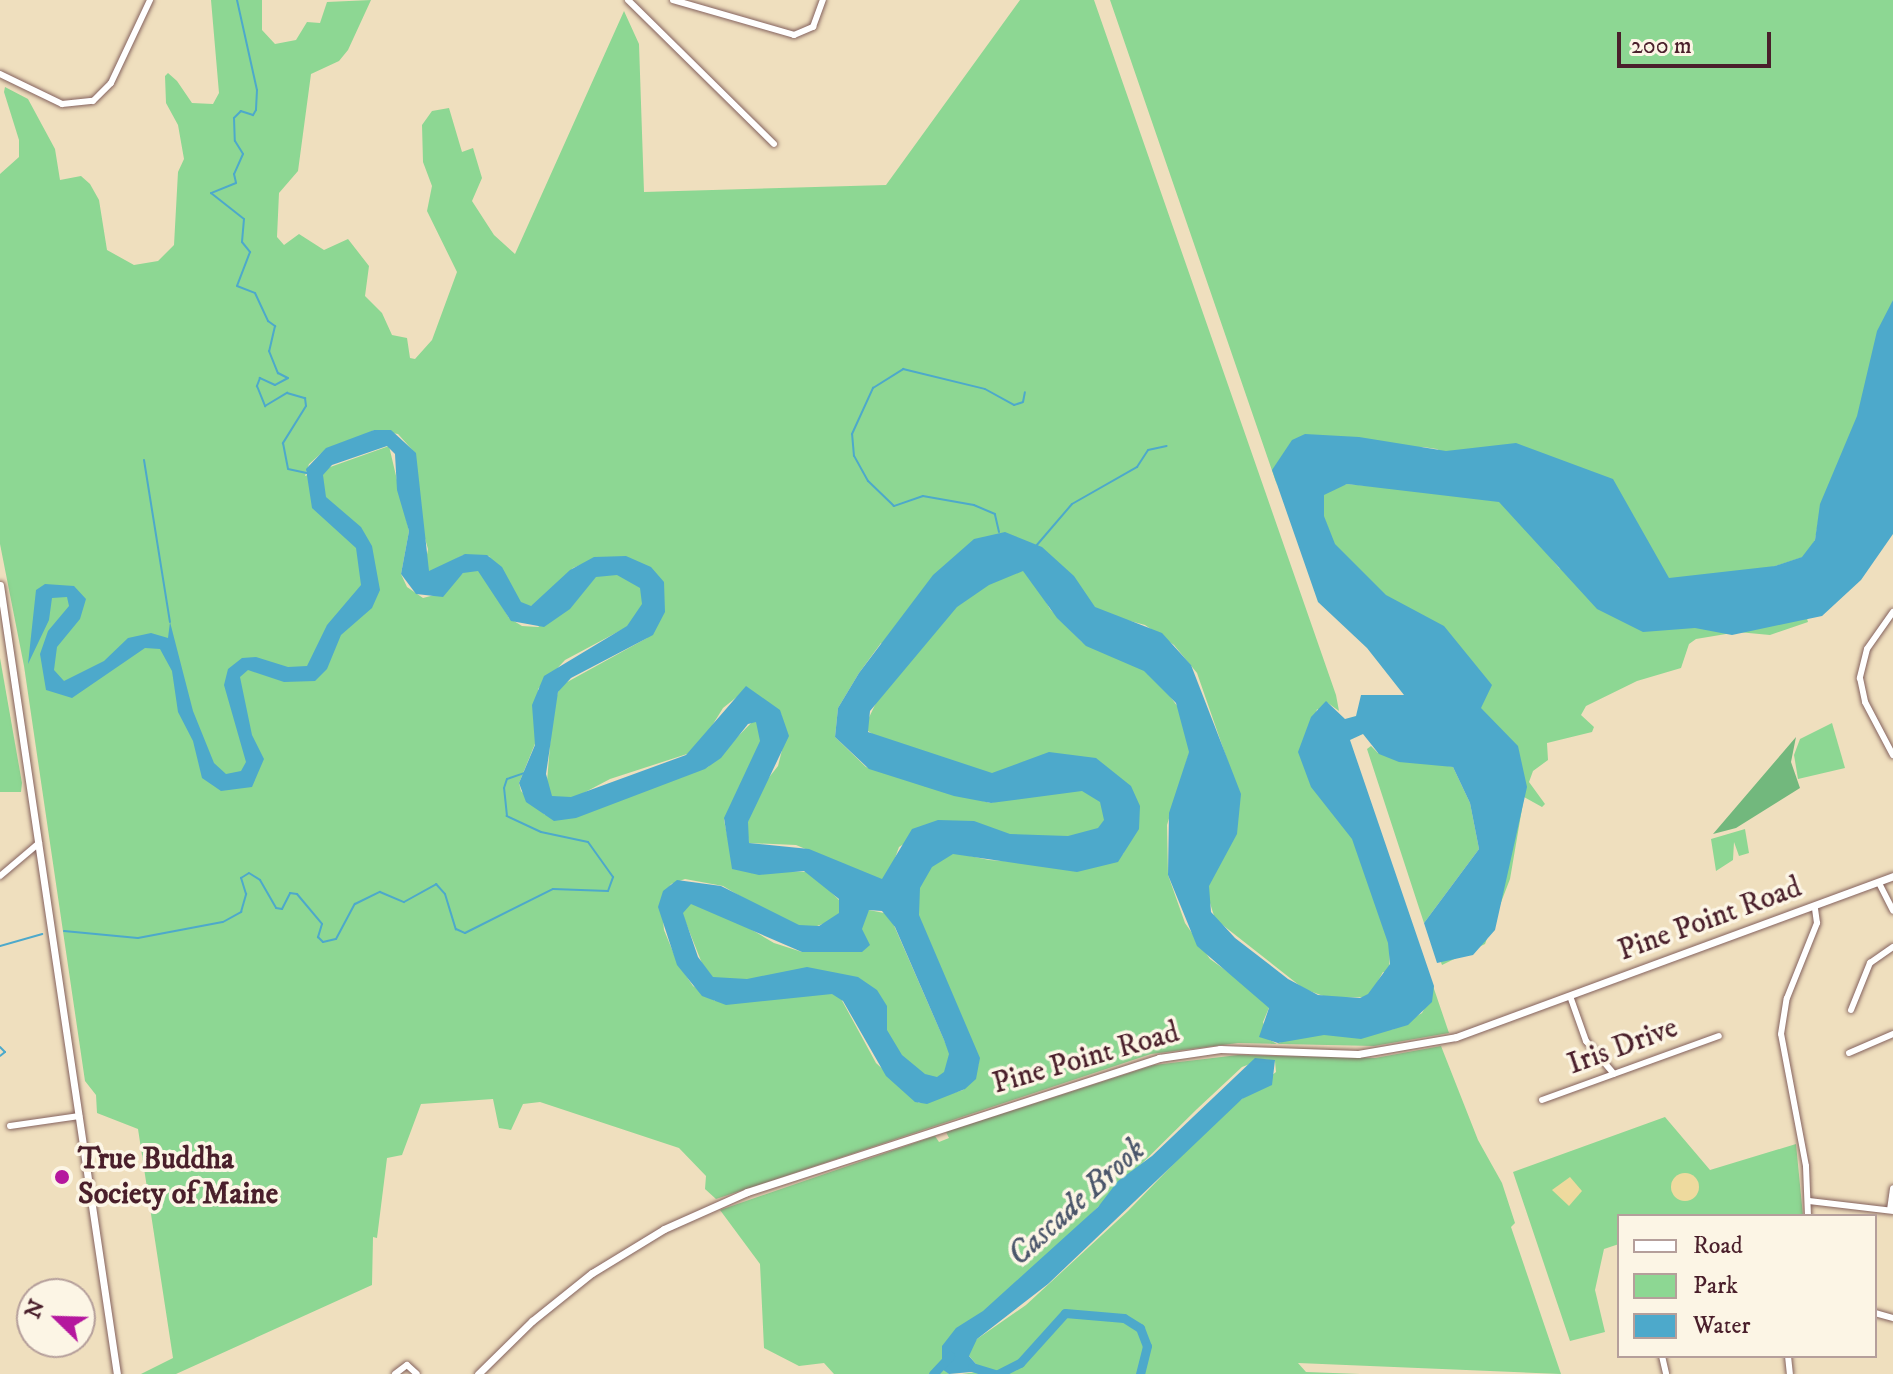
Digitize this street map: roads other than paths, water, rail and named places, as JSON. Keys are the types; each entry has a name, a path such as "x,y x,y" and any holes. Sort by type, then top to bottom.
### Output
{"main road":[{"path":"0,585 117,1374"},
{"name":"Pine Point Road","path":"478,1374 532,1321 592,1273 664,1229 747,1192 1159,1058 1220,1049 1358,1054 1456,1037 1815,908 1893,876"}],"street":[{"path":"0,74 62,104 93,101 115,76 150,0"},
{"path":"628,0 774,144"},
{"path":"673,0 794,35 813,27 823,0"},
{"path":"1893,612 1867,649 1860,678 1865,702 1893,755"},
{"path":"0,876 40,842"},
{"path":"1879,883 1893,911"},
{"path":"1808,1214 1809,1201 1781,1034 1787,998 1817,926 1815,908"},
{"path":"1851,1010 1872,960 1893,947"},
{"path":"1570,996 1586,1041 1614,1074"},
{"path":"1849,1053 1893,1034"},
{"name":"Iris Drive","path":"1542,1100 1719,1036"},
{"path":"10,1126 79,1116"},
{"path":"1809,1201 1892,1211 1893,1188"},
{"path":"395,1374 407,1365 417,1374"}],"water":[{"path":"1893,300 1893,534 1861,580 1822,616 1732,635 1695,628 1643,632 1597,609 1499,502 1347,484 1324,495 1324,516 1335,544 1386,595 1444,626 1492,685 1481,708 1518,746 1527,787 1495,930 1473,955 1437,963 1424,923 1479,849 1470,803 1453,767 1399,762 1379,754 1363,734 1350,740 1434,986 1432,1002 1408,1025 1361,1039 1324,1035 1278,1043 1259,1037 1269,1008 1197,946 1168,875 1169,813 1189,752 1176,703 1144,671 1086,646 1057,618 1023,571 989,585 957,607 870,711 868,732 992,773 1049,752 1096,758 1131,786 1140,806 1139,829 1118,862 1077,872 953,854 932,867 920,888 919,915 980,1058 976,1079 965,1089 927,1104 915,1102 886,1076 843,1001 832,994 726,1005 702,996 677,965 658,907 663,891 677,880 721,886 799,925 819,926 839,913 839,899 804,871 759,875 732,869 724,818 760,741 756,722 748,724 721,758 705,769 576,818 554,821 526,802 519,783 535,745 532,705 544,676 627,626 642,604 640,588 617,575 596,577 570,609 544,627 511,621 478,571 463,573 443,597 416,594 401,574 409,531 397,490 395,454 387,446 332,465 323,475 326,497 361,527 372,546 380,590 372,608 341,635 327,669 315,681 284,682 248,670 240,677 252,735 264,759 252,787 221,791 202,778 193,741 178,712 172,671 160,649 145,648 72,698 46,690 40,654 48,631 69,606 67,597 52,598 49,620 28,664 36,590 45,584 74,586 86,599 80,619 57,647 54,670 64,681 104,661 128,638 151,633 168,638 170,622 193,711 214,763 226,774 241,771 246,762 224,685 228,669 242,658 256,657 288,667 307,666 327,625 361,585 356,548 312,508 306,469 326,448 374,430 391,430 416,453 429,571 465,554 487,555 502,567 521,602 531,606 570,570 594,557 626,556 651,567 664,582 665,612 653,635 571,678 558,692 546,774 552,796 571,797 686,755 746,686 780,710 789,736 748,822 749,843 809,849 882,879 912,829 938,820 974,821 1010,834 1068,836 1098,828 1104,820 1100,802 1082,791 991,803 954,796 869,769 835,737 838,708 859,673 933,575 974,539 1005,532 1042,547 1074,576 1095,607 1162,633 1191,665 1241,794 1237,834 1209,886 1211,912 1235,938 1288,979 1318,995 1360,998 1368,994 1390,964 1388,943 1352,839 1311,787 1298,752 1311,717 1326,701 1345,719 1356,716 1361,695 1404,695 1367,648 1318,602 1272,470 1292,440 1305,434 1359,437 1446,451 1516,443 1613,479 1669,578 1775,566 1802,557 1815,540 1820,504 1857,416 1877,331","holes":["691,904 802,952 862,952 870,945 862,929 869,910 882,911 895,927 944,1040 949,1054 944,1072 937,1077 925,1074 902,1055 887,1030 887,1006 877,990 858,977 807,967 747,979 713,977 698,957 683,913"]},
{"path":"1255,1058 1275,1060 1272,1085 1242,1099 1048,1284 977,1339 969,1356 982,1371 949,1374 942,1369 942,1346 956,1328 983,1311 1098,1207 1118,1181 1152,1156"}],"waterway":[{"path":"237,0 257,90 256,110 253,115 241,111 234,118 235,141 243,154 234,174 236,183 211,193 244,219 242,242 250,252 237,286 255,293 268,321 275,326 269,351 278,373 288,378 275,385 260,378 257,386 265,406 287,393 305,398 306,406 283,443 288,469 307,473"},
{"path":"999,532 995,514 974,505 923,496 894,506 868,481 854,456 852,434 873,388 903,369 985,389 1014,405 1023,402 1025,392"},
{"path":"1036,546 1072,504 1137,467 1148,450 1167,446"},
{"path":"144,460 170,622"},
{"path":"64,931 138,938 223,922 241,912 246,894 241,878 249,873 260,880 276,908 282,909 290,893 297,894 322,924 318,937 323,942 336,939 355,904 380,892 404,902 436,884 445,894 456,929 465,933 553,889 608,891 613,877 588,842 541,832 507,816 504,788 507,779 524,773"},
{"path":"0,946 42,934"},
{"path":"0,1047 5,1052 0,1056"},
{"name":"Cascade Brook","path":"998,1374 1020,1363 1065,1313 1124,1318 1140,1328 1147,1346 1140,1374"},
{"path":"933,1374 950,1356"},
{"name":"Cascade Brook","path":"972,1367 995,1374"}],"place":[{"name":"True Buddha Society of Maine","path":"62,1177"}]}
